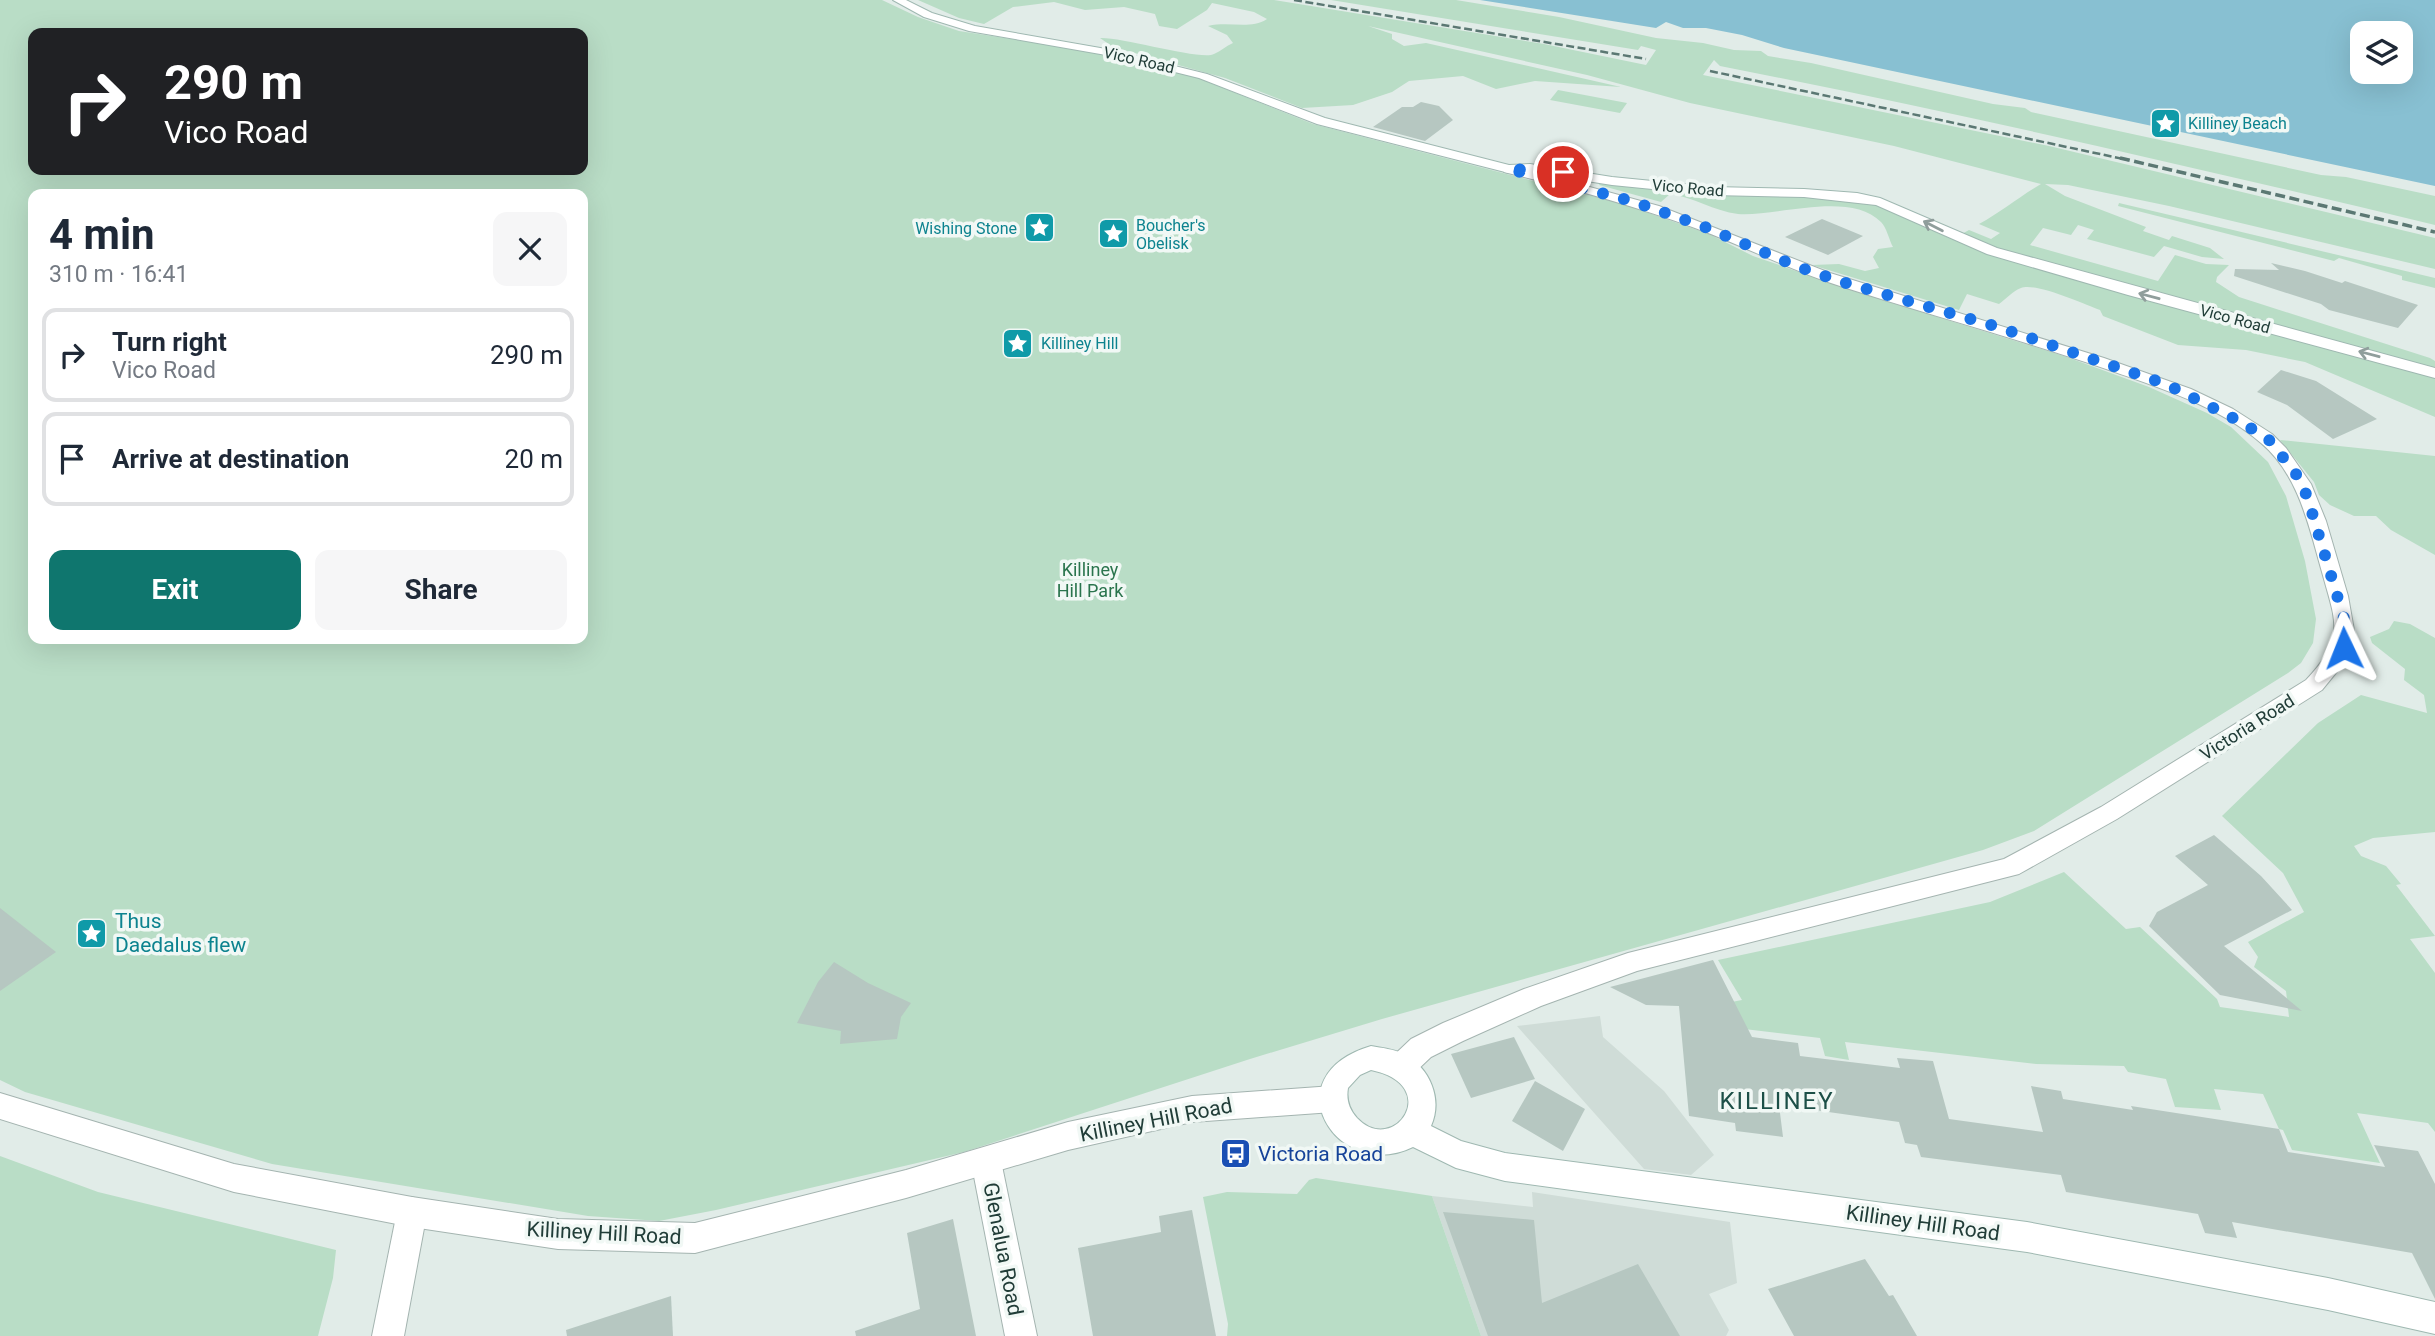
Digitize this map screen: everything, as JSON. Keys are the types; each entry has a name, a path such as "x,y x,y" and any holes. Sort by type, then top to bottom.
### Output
{"street":[{"name":"Vico Road","path":"898,0 928,15 972,29 1106,52 1203,76 1321,121 1509,169 1530,168 1612,181 1713,191 1804,193 1857,197 1880,202 1992,251 2435,373"},
{"name":"Victoria Road","path":"1402,1066 1421,1048 1452,1032 1533,997 1633,963 2010,867 2109,813 2314,685 2332,667 2344,648 2346,625 2307,496 2295,472 2269,440 2243,423 2166,384 1995,326 1830,278 1705,227 1635,202 1509,169"},
{"path":"1381,1058 1402,1066 1412,1075 1422,1090 1424,1104 1422,1116 1412,1131 1387,1142 1365,1139 1343,1124 1333,1099 1335,1084 1342,1072 1353,1063 1381,1058"},
{"name":"Killiney Hill Road","path":"0,1106 234,1178 412,1212 558,1234 695,1238 986,1161 1068,1136 1192,1109 1333,1099"},
{"name":"Killiney Hill Road","path":"1412,1131 1456,1154 1505,1167 2026,1237 2328,1294 2435,1318"},
{"name":"Glenalua Road","path":"986,1161 1021,1336"},
{"path":"388,1336 412,1212"}],"shaded area":[{"path":"1600,1016 1603,1037 1664,1091 1714,1155 1691,1175 1644,1169 1517,1026"},
{"path":"1532,1192 1730,1222 1737,1283 1709,1294 1729,1330 1726,1336 1481,1336 1432,1196 1533,1207"}],"green space":[{"name":"Killiney Hill Park","path":"0,0 882,0 918,17 959,31 1095,52 1198,78 1313,124 1623,204 1709,234 1753,256 1857,292 2064,356 2149,387 2231,427 2268,462 2286,496 2305,561 2316,619 2313,643 2301,663 2034,831 1983,850 1382,1019 964,1152 716,1210 659,1221 588,1216 272,1164 25,1092 0,1080"},
{"path":"918,0 1274,0 1544,44 1646,65 1656,50 1641,46 1638,50 1331,0 1456,0 1559,17 1656,38 1703,43 1734,50 1761,51 1768,56 1811,63 1993,104 2025,108 2031,112 2321,175 2346,177 2435,196 2435,225 2078,142 1720,66 1714,60 1703,75 2049,146 2435,238 2435,269 2169,206 2068,185 2045,184 2065,196 2146,227 2143,231 2169,240 2172,236 2210,248 2224,259 2202,257 2164,246 2154,257 2087,239 2094,230 2078,225 2071,235 2043,228 2030,245 2158,281 2175,255 2206,264 2229,265 2217,277 2216,282 2239,297 2430,358 2435,361 2435,368 2134,290 1994,249 1960,235 1969,230 1991,239 2000,233 1979,224 2041,184 1894,146 1690,103 1587,75 1368,26 1392,34 1392,39 1404,46 1426,43 1621,87 1535,81 1496,89 1463,76 1409,81 1392,92 1353,105 1302,108 1225,78 1113,47 1100,38 1179,52 1214,54 1233,43 1227,35 1208,26 1247,25 1267,19 1254,12 1212,3 1207,10 1177,29 1159,26 1155,14 1124,7 1085,10 1054,2 1013,7 984,24 959,18"},
{"path":"1558,90 1627,103 1620,113 1550,100"},
{"path":"1599,185 1723,193 1784,194 1873,204 1947,237 2058,275 2342,350 2435,378 2435,417 2305,362 2246,350 2178,345 2103,316 2100,310 2037,288 2021,288 1999,304 1967,294 1959,310 1812,265 1839,264 1865,271 1879,268 1873,257 1878,249 1893,247 1886,231 1881,222 1867,213 1851,208 1812,207 1738,214 1670,194 1661,202"},
{"path":"2119,203 2435,278 2435,288 2402,280 2402,276 2339,258 2334,261 2118,206"},
{"path":"2280,440 2435,456 2435,555 2391,530 2376,516 2354,516 2330,505 2319,495 2314,482"},
{"path":"2394,621 2410,624 2435,638 2435,832 2373,838 2354,846 2361,856 2386,866 2401,884 2396,885 2435,936 2410,939 2435,973 2435,1132 2428,1123 2357,1113 2380,1163 2292,1150 2263,1094 2214,1089 2221,1110 2175,1107 2166,1079 2128,1072 2124,1066 2036,1064 1845,1042 1849,1060 1825,1056 1820,1038 1719,1026 1711,1006 1742,1000 1718,960 1990,902 2064,872 2126,929 2140,927 2217,999 2220,1007 2289,1017 2286,991 2254,967 2258,957 2248,942 2304,912 2283,873 2222,816 2318,723 2361,695 2427,713 2424,695 2404,680 2405,669 2372,643 2370,637 2389,629"},
{"path":"0,1156 98,1192 336,1250 333,1278 318,1336 0,1336"},
{"path":"1316,1178 1432,1196 1481,1336 1227,1336 1228,1324 1203,1197 1227,1192 1297,1194 1309,1180"}],"water":[{"path":"1480,0 2435,0 2435,186 1784,48 1742,35 1706,28 1683,28 1666,22 1656,28"}],"building":[{"path":"1421,102 1439,106 1453,120 1425,141 1373,127 1402,107 1413,107"},
{"path":"1822,219 1863,236 1828,255 1785,237"},
{"path":"2271,263 2342,283 2345,281 2418,305 2398,328 2329,310 2321,304 2234,276 2235,269 2279,270"},
{"path":"2281,370 2316,381 2377,419 2333,439 2287,405 2257,392"},
{"path":"2214,835 2261,876 2292,910 2224,946 2302,1011 2220,995 2149,926 2157,912 2208,885 2175,856"},
{"path":"0,908 56,952 0,991"},
{"path":"1713,960 1752,1037 1798,1043 1800,1056 1900,1068 1897,1058 1933,1061 1949,1119 2043,1132 2031,1086 2061,1091 2063,1099 2133,1110 2131,1106 2279,1129 2288,1152 2385,1167 2374,1145 2418,1151 2435,1184 2435,1299 2412,1253 2232,1222 2237,1238 2205,1233 2198,1214 2066,1192 2061,1175 1921,1157 1917,1145 1905,1143 1899,1122 1779,1105 1783,1137 1736,1131 1735,1123 1689,1116 1679,1006 1646,1005 1610,987"},
{"path":"834,962 868,983 911,1003 901,1017 897,1039 840,1044 841,1031 797,1023 818,982"},
{"path":"1514,1037 1535,1079 1471,1098 1451,1054"},
{"path":"1535,1081 1585,1109 1563,1151 1512,1121"},
{"path":"1192,1210 1216,1336 1093,1336 1078,1248 1161,1232 1159,1216"},
{"path":"1443,1212 1534,1220 1542,1303 1638,1264 1680,1336 1488,1336"},
{"path":"953,1219 976,1336 856,1336 855,1331 920,1309 907,1233"},
{"path":"1865,1259 1889,1296 1893,1295 1917,1336 1794,1336 1768,1289"},
{"path":"671,1296 673,1336 567,1336 566,1330"}],"railway":[{"path":"1294,0 1646,59"},
{"path":"1710,71 2128,160"},
{"path":"2120,158 2435,232"}],"place":[{"name":"Killiney Beach","path":"2165,123"},
{"name":"Wishing Stone","path":"1040,228"},
{"name":"Boucher's Obelisk","path":"1113,234"},
{"name":"Killiney Hill","path":"1018,343"},
{"name":"Thus Daedalus flew","path":"92,933"},
{"name":"Victoria Road","path":"1235,1154"}],"district":[{"name":"KILLINEY","path":"1777,1101"}],"route":[{"path":"1563,172 1530,168 1509,169 1635,202 1842,282 1995,326 2166,384 2243,423 2269,440 2295,472 2307,496 2346,625 2344,648"}]}
